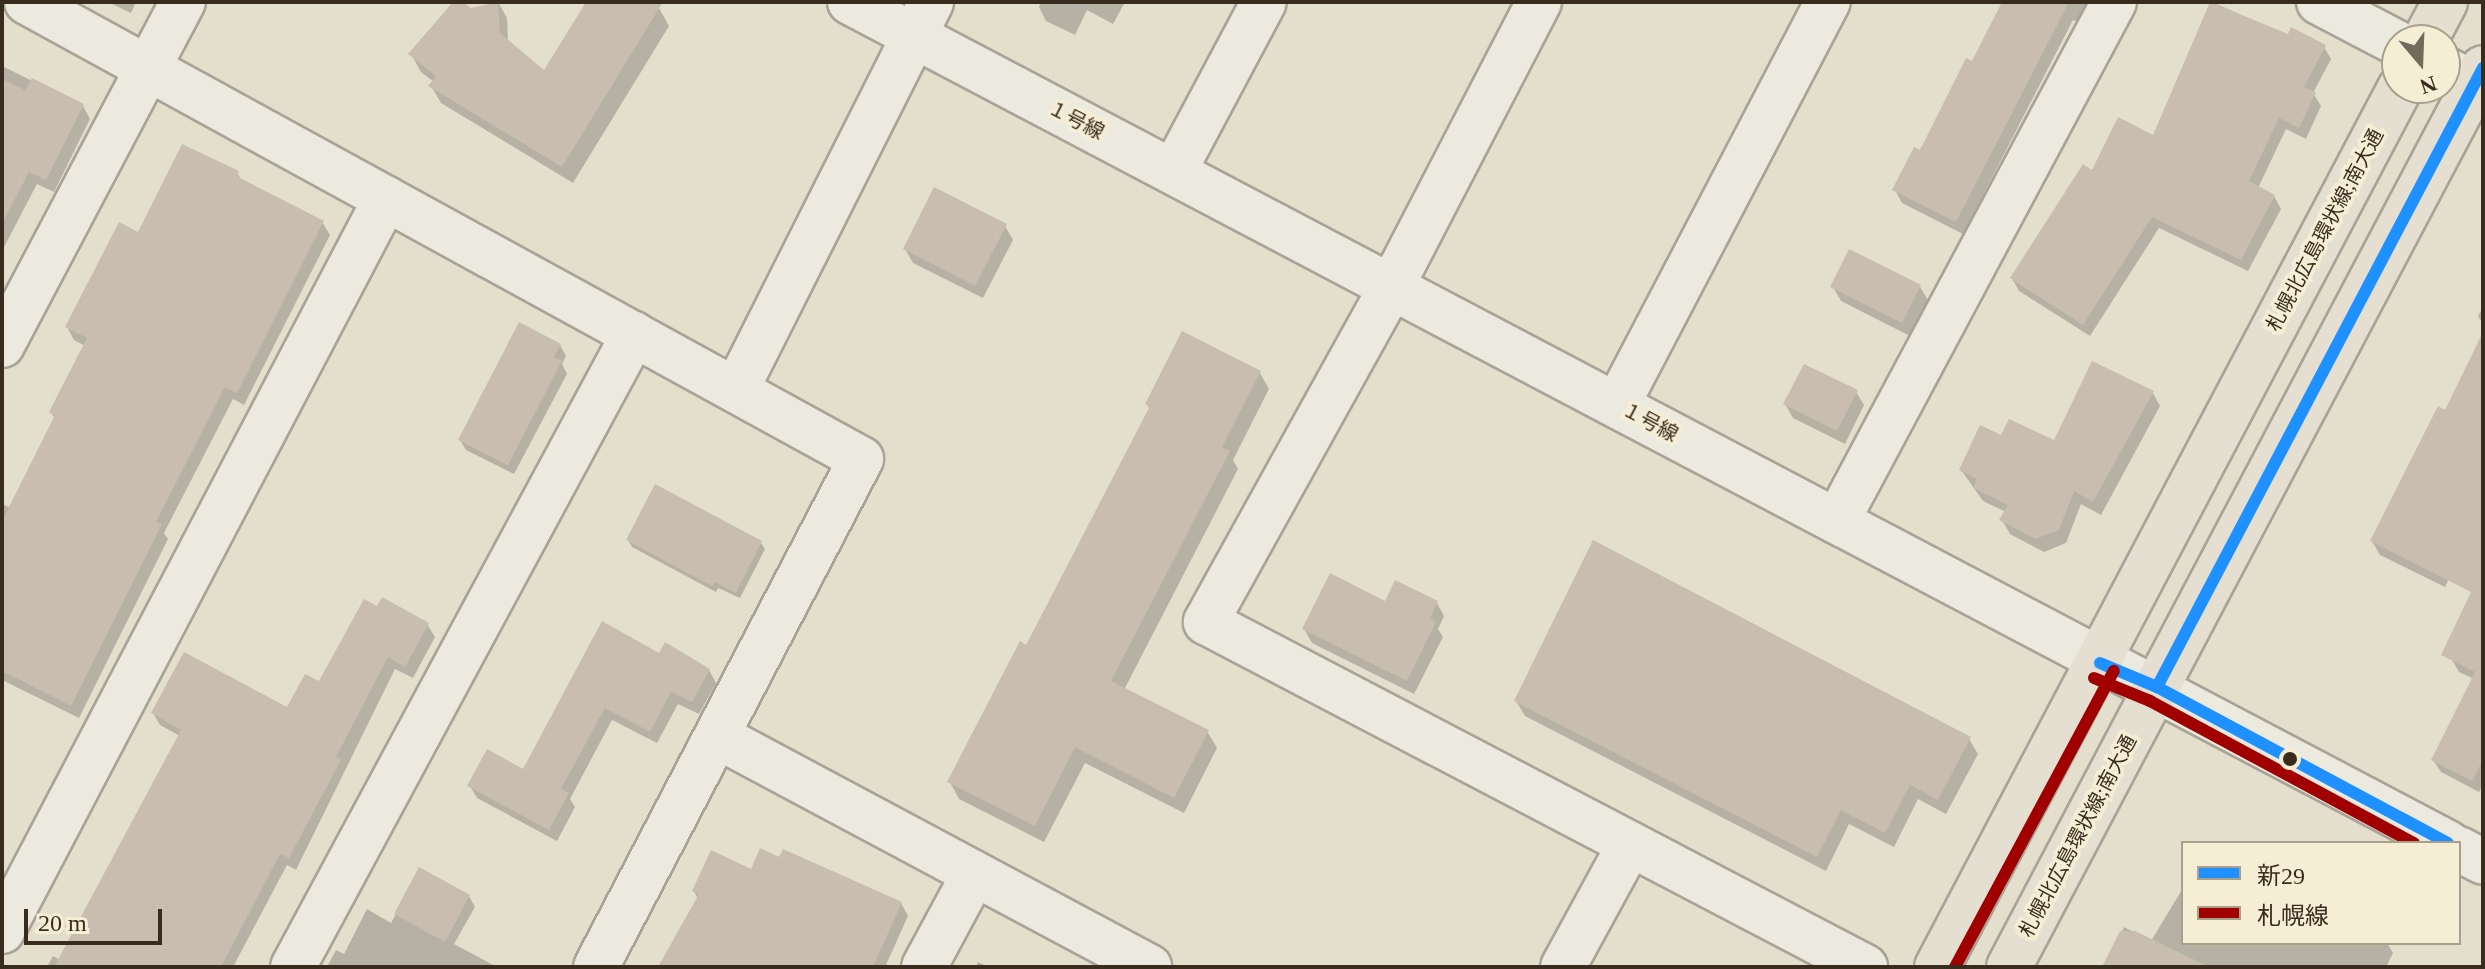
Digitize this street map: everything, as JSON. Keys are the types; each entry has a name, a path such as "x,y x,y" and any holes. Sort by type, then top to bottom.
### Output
{"main road":[{"path":"2433,24 2445,2"},
{"name":"札幌北広島環状線;南大通","path":"2009,967 2471,77"},
{"name":"札幌北広島環状線;南大通","path":"1937,967 2100,663 2392,104"}],"street":[{"path":"27,2 861,459 596,967"},
{"path":"2,345 183,2"},
{"name":"１号線","path":"850,2 922,19 1174,171 2100,663 2157,687 2444,841"},
{"path":"1174,171 1264,2"},
{"path":"1539,2 1392,286 1206,622 1865,967"},
{"path":"1617,405 1828,2"},
{"path":"1837,521 2114,2"},
{"path":"2319,2 2381,35"},
{"path":"736,390 922,19"},
{"path":"2,931 386,198"},
{"path":"293,967 634,334"},
{"path":"717,736 1149,967"},
{"path":"1563,967 1630,844"},
{"path":"2461,850 2483,862"},
{"path":"924,967 974,874"}],"building":[{"path":"453,2 463,2 471,8 498,2 500,33 544,70 586,2 663,2 562,167 428,86 436,76 408,54"},
{"path":"2002,2 2069,2 1956,222 1892,190 1914,147 1920,150 1966,58 1972,61"},
{"path":"2210,2 2288,34 2291,27 2326,45 2304,87 2316,92 2299,128 2279,118 2249,181 2275,195 2241,260 2152,217 2083,325 2010,278 2083,164 2092,170 2118,117 2153,135"},
{"path":"32,78 84,104 46,180 29,172 2,224 2,79 25,90"},
{"path":"182,144 239,171 236,176 324,221 237,393 225,387 156,522 162,524 71,706 2,671 2,521 55,415 49,412 87,338 65,327 119,222 138,232"},
{"path":"934,187 1007,224 975,286 903,249"},
{"path":"1849,249 1921,285 1902,323 1830,287"},
{"path":"519,322 561,344 554,357 562,361 508,465 458,440"},
{"path":"1182,331 1261,371 1222,447 1230,451 1111,681 1209,730 1174,798 1075,747 1035,826 947,782 1020,641 1026,645 1150,406 1145,404"},
{"path":"2483,332 2483,760 2472,781 2431,760 2475,672 2441,655 2471,592 2370,541 2438,406 2445,410"},
{"path":"2092,361 2154,391 2093,502 2074,491 2059,530 2035,539 1999,520 2008,505 1973,488 1977,479 1959,470 1980,425 2001,435 2009,419 2054,440"},
{"path":"1804,364 1858,390 1837,431 1783,404"},
{"path":"655,484 762,541 736,593 715,582 712,586 626,540"},
{"path":"1593,540 1971,737 1938,800 1910,785 1885,833 1841,810 1817,857 1514,701"},
{"path":"1330,573 1385,601 1395,580 1438,601 1430,618 1436,622 1407,681 1302,629"},
{"path":"382,597 429,623 405,667 388,657 336,757 341,760 289,858 280,854 221,967 54,967 181,730 151,713 184,652 287,707 305,674 319,681 364,599 377,606"},
{"path":"602,621 659,653 665,642 710,669 692,702 671,692 650,732 605,708 561,789 569,793 549,830 467,786 487,749 523,769"},
{"path":"760,848 779,857 783,849 902,902 873,967 658,967 699,894 692,891 711,850 751,869"},
{"path":"419,867 470,895 445,942 394,914"},
{"path":"2120,931 2135,931 2209,967 2102,967"}],"transit line":[{"name":"新29","path":"2157,687 2483,68"},
{"name":"新29","path":"2100,663 2157,687 2444,841"},
{"name":"札幌線","path":"1955,967 2114,671"},
{"name":"札幌線","path":"2094,678 2150,701 2410,841"}]}
